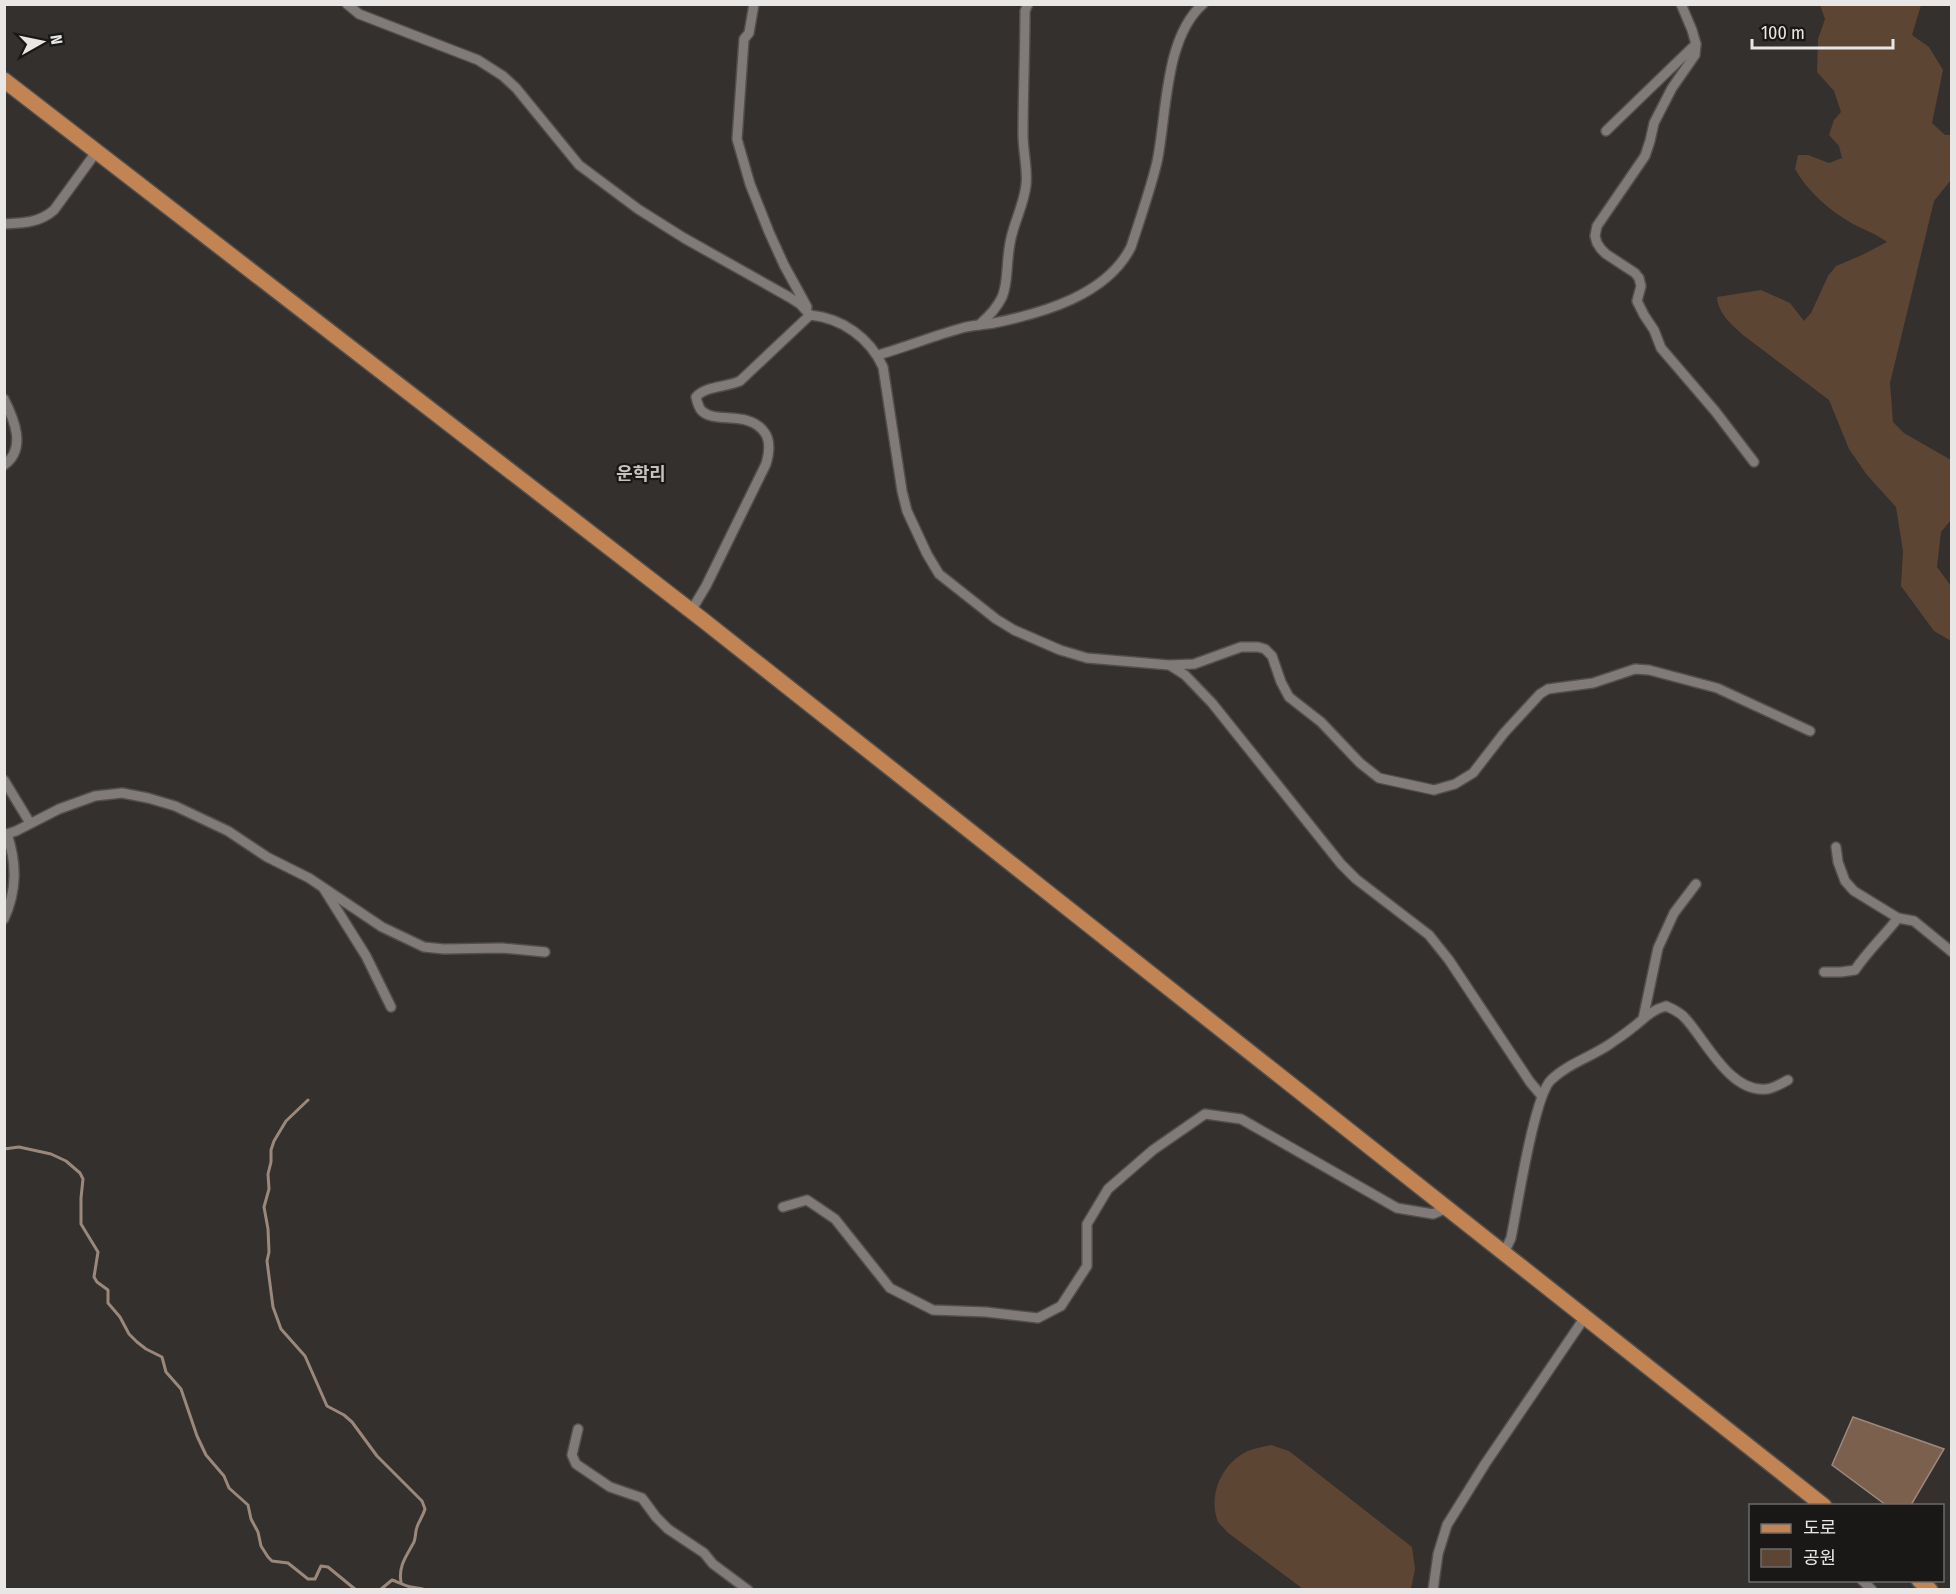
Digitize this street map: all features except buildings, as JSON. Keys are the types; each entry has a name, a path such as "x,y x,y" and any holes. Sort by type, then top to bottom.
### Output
{"main road":[{"path":"4,80 691,611 1821,1504"}],"street":[{"path":"347,4 359,14 491,67 516,88 579,165 638,209 684,238 789,297 800,304 810,315 819,316 846,327 870,344 883,367 907,511 927,554 939,574 996,619 1014,630 1060,650 1087,658 1169,665 1194,664 1241,647 1265,649 1272,656 1289,697 1321,722 1369,771 1379,778 1434,790 1455,784 1473,774 1504,733 1540,694 1548,689 1593,683 1635,669 1649,670 1718,688 1810,731"},
{"path":"754,4 749,33 744,39 737,139 747,174 769,232 810,315"},
{"path":"978,325 1001,302 1007,286 1010,240 1026,185 1023,117 1025,11 1028,4"},
{"path":"878,355 947,332 1035,312 1076,297 1092,289 1125,258 1131,247 1157,163 1167,84 1183,31 1203,4"},
{"path":"1681,4 1696,44 1695,55 1672,88 1653,123 1645,156 1597,226 1595,236 1597,243 1606,254 1639,278 1641,286 1637,301 1654,330 1661,348 1754,462"},
{"path":"1606,131 1696,44"},
{"path":"4,224 38,221 47,216 54,210 97,151"},
{"path":"691,611 706,586 766,464 769,447 764,431 756,424 747,420 707,414 701,410 696,397 700,392 708,389 729,386 740,381 810,315"},
{"path":"4,399 15,423 17,435 15,451 9,462 4,465"},
{"path":"1169,665 1185,675 1212,703 1341,864 1356,879 1429,935 1449,960 1530,1082 1542,1095"},
{"path":"4,780 30,823"},
{"path":"4,919 13,895 15,879 12,849 6,834 59,809 95,796 122,793 175,806 228,831 323,887 382,927 424,947 502,948 545,952"},
{"path":"1836,847 1838,862 1845,881 1861,896 1898,918 1914,921 1952,952"},
{"path":"1643,1019 1658,948 1674,913 1696,884"},
{"path":"323,887 366,956 391,1007"},
{"path":"1824,972 1855,970 1863,957 1871,951 1898,918"},
{"path":"1504,1252 1511,1238 1534,1122 1549,1081 1560,1072 1606,1047 1650,1013 1666,1006 1676,1010 1685,1017 1719,1064 1746,1086 1765,1090 1788,1080"},
{"path":"783,1207 807,1200 835,1219 890,1288 933,1310 986,1312 1038,1318 1061,1306 1088,1266 1087,1224 1108,1189 1153,1150 1205,1114 1241,1119 1397,1208 1433,1215 1447,1208"},
{"path":"1433,1590 1438,1554 1448,1525 1485,1464 1584,1317"},
{"path":"578,1429 572,1455 576,1464 610,1487 642,1498 668,1529 704,1553 713,1564 748,1590"}],"green space":[{"path":"1820,5 1921,5 1912,35 1929,47 1943,70 1932,123 1945,135 1951,135 1951,180 1934,201 1890,383 1893,422 1904,433 1951,460 1951,520 1941,532 1937,567 1951,586 1951,641 1934,631 1901,586 1903,551 1896,507 1867,475 1849,449 1829,400 1743,335 1726,318 1718,303 1717,297 1761,290 1790,303 1804,321 1811,313 1828,276 1836,266 1887,242 1853,224 1828,207 1806,185 1795,169 1798,155 1808,155 1829,163 1842,158 1839,146 1829,135 1834,120 1841,112 1834,91 1817,72 1818,39 1825,19"},
{"path":"1271,1445 1289,1451 1412,1547 1415,1569 1411,1589 1303,1589 1227,1532 1218,1522 1215,1512 1216,1491 1220,1480 1231,1463 1239,1456"}],"shaded area":[{"path":"1853,1417 1944,1449 1912,1504 1885,1504 1832,1465"}],"waterway":[{"path":"308,1100 286,1121 271,1150 269,1189 264,1207 268,1229 267,1261 273,1307 281,1329 305,1356 327,1406 352,1422 377,1456 422,1501 425,1509 417,1527 414,1542 402,1566 401,1582"},
{"path":"4,1149 19,1147 51,1154 66,1161 80,1173 83,1179 81,1224 98,1252 94,1277 108,1290 108,1303 120,1317 129,1334 146,1349 162,1357 166,1372 181,1389 206,1455 224,1476 229,1488 248,1505 261,1546 268,1557 272,1561 288,1563 308,1579 315,1579 321,1566 328,1567 356,1590"},
{"path":"380,1590 392,1580 426,1590"}],"district":[{"name":"운학리","path":"641,474"}]}
